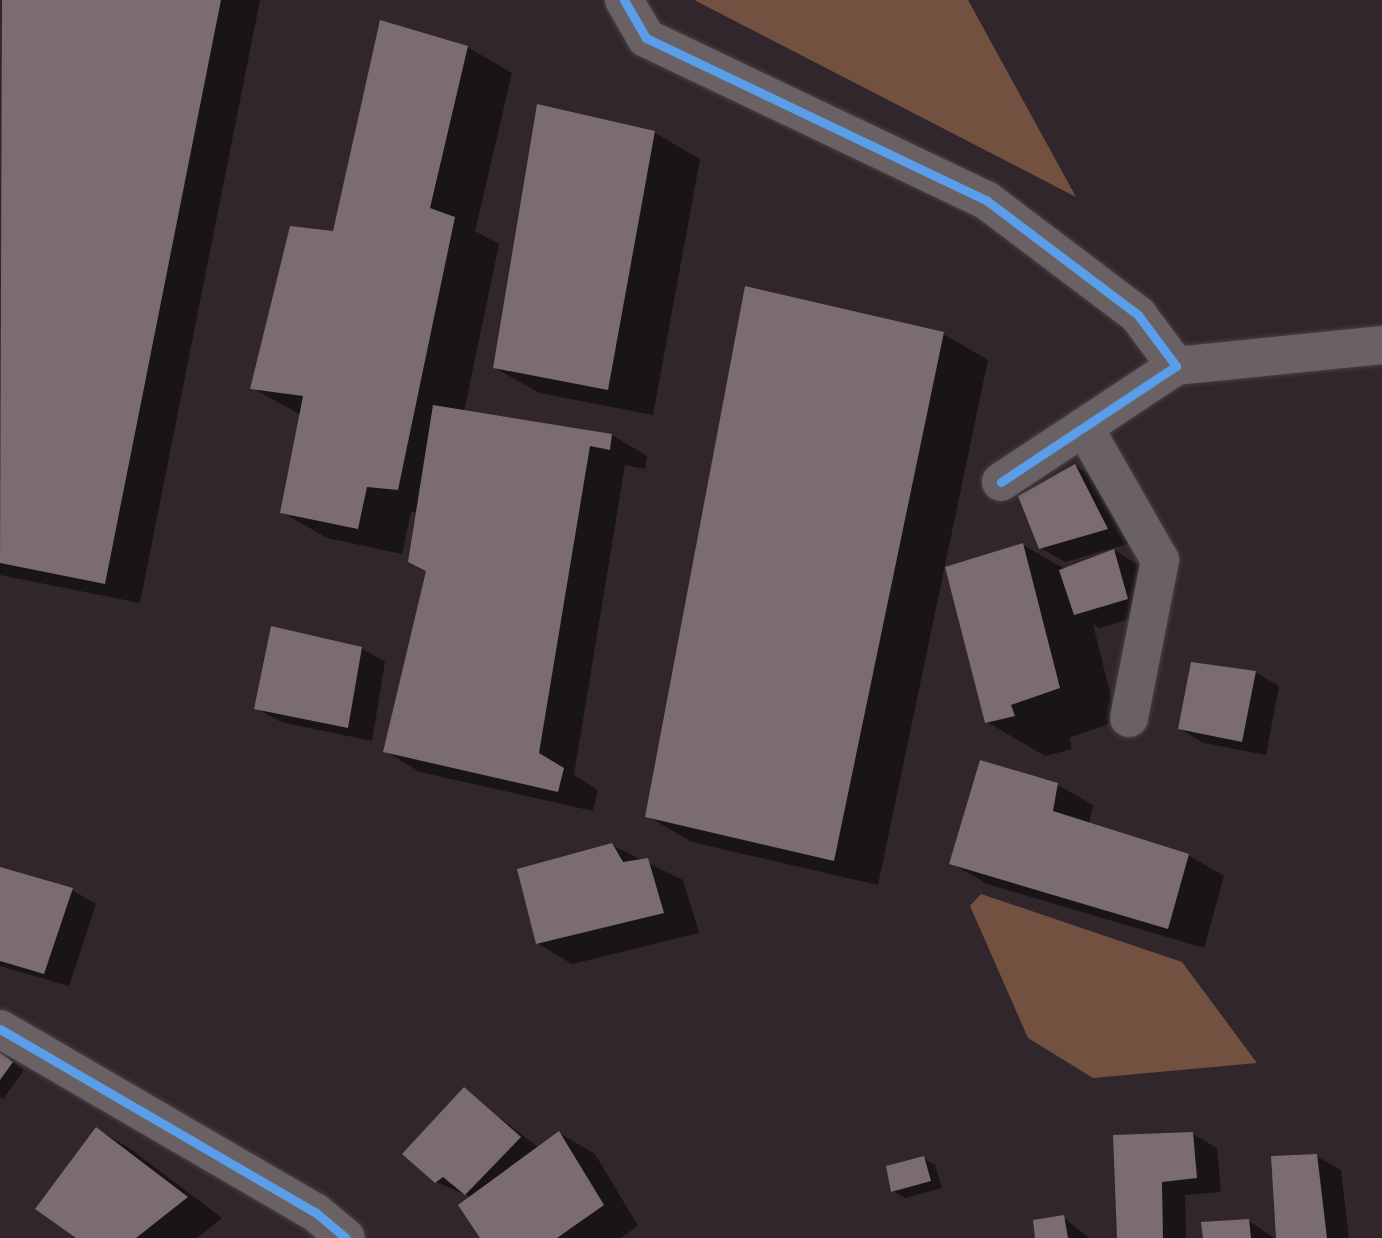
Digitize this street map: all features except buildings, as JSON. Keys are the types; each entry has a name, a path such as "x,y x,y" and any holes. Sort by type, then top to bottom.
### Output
{"street":[{"path":"624,0 646,38 986,200 1138,315 1176,366"},
{"path":"1001,482 1176,366 1382,345"},
{"path":"1084,427 1160,560 1129,719"},
{"path":"0,1029 315,1212 346,1238"}],"shaded area":[{"path":"968,0 1076,197 696,1"},
{"path":"981,894 1182,962 1257,1063 1093,1078 1028,1038 970,906"}],"cycle path":[{"path":"624,0 646,38 986,200 1138,315 1176,366 1001,482"},
{"path":"0,1029 315,1212 346,1238"}]}
